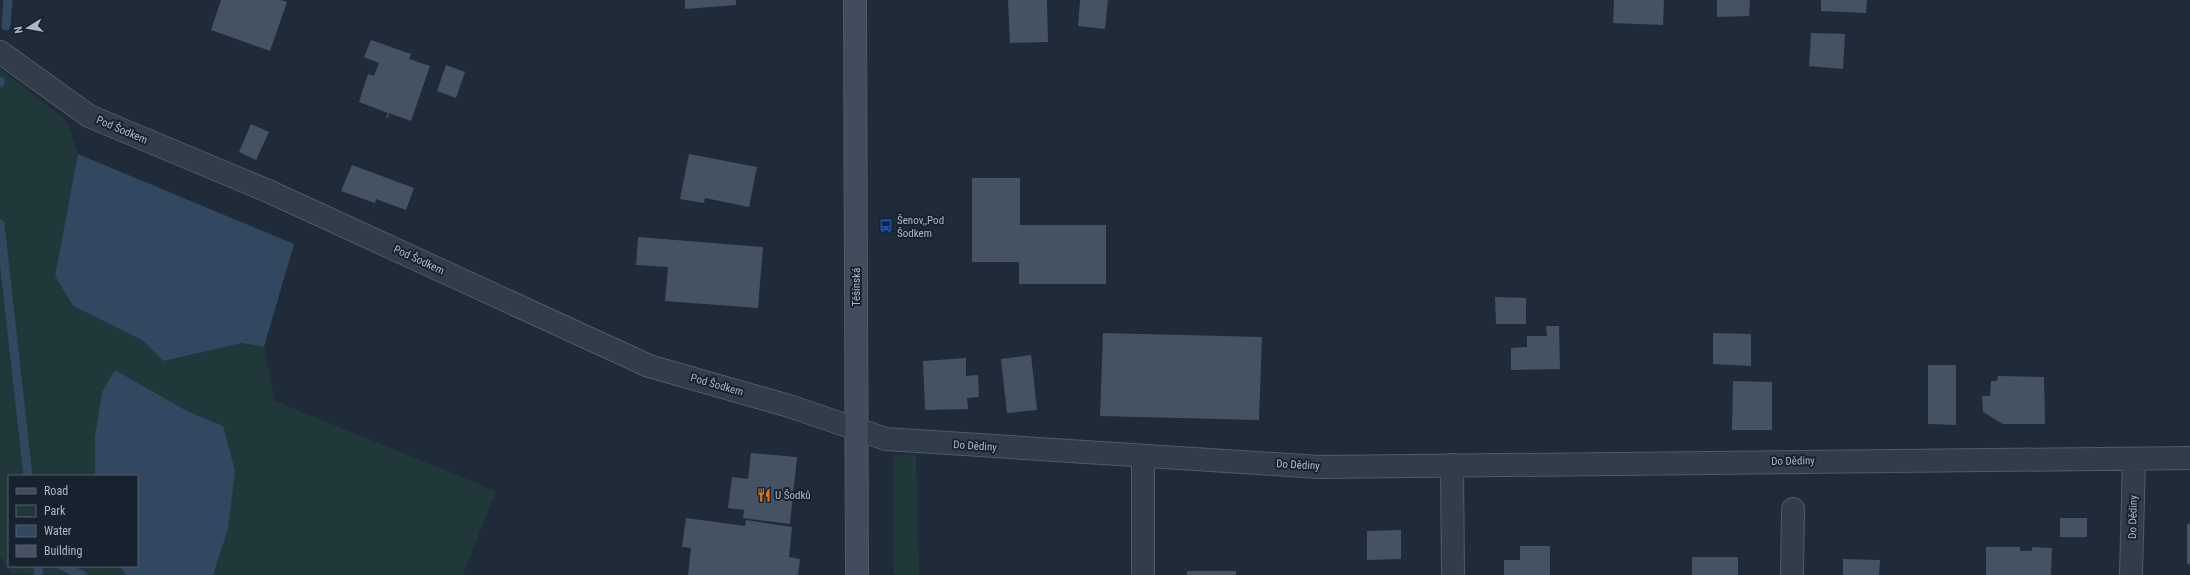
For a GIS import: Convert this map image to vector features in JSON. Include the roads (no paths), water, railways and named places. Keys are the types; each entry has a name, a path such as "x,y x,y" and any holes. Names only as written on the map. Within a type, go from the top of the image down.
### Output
{"main road":[{"name":"Těšínská","path":"855,0 857,575"}],"street":[{"name":"Pod Šodkem","path":"0,52 89,116 268,191 649,366 789,406 856,429"},
{"name":"Do Dědiny","path":"856,429 886,439 905,441 1319,467 2190,458"},
{"path":"1143,456 1143,575"},
{"name":"Do Dědiny","path":"2131,575 2134,459"},
{"path":"1452,465 1453,575"},
{"path":"1792,575 1793,509"}],"water":[{"path":"78,154 294,244 264,347 242,343 163,361 142,340 73,306 55,276"},
{"path":"115,370 187,411 223,426 235,471 228,529 213,575 126,575 121,567 138,567 138,475 95,475 95,436 102,392"}],"waterway":[{"path":"6,26 8,0"},
{"path":"0,224 28,475"},
{"path":"38,567 38,575"},
{"path":"64,567 82,575"}],"place":[{"name":"Šenov,,Pod Šodkem","path":"886,226"},
{"name":"U Šodků","path":"764,495"}]}
